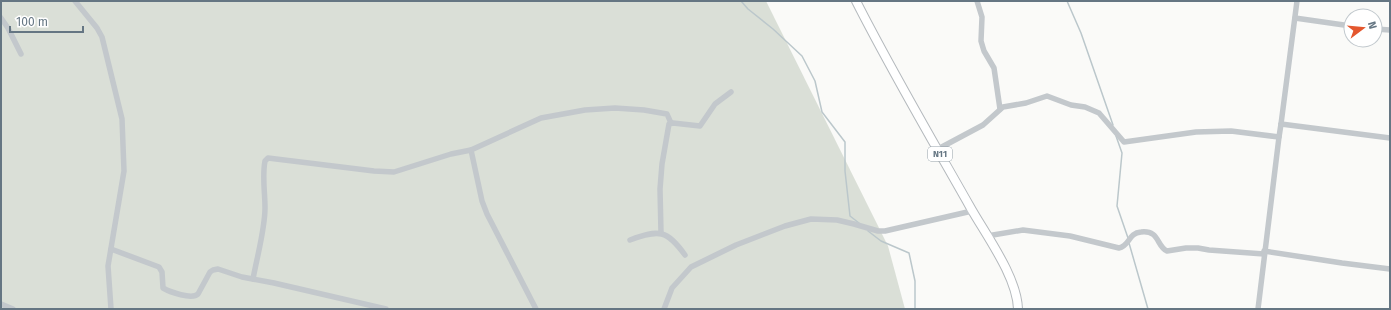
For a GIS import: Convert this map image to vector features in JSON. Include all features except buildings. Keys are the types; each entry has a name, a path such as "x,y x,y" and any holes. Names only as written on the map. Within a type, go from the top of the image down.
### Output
{"highway":[{"name":"N11","path":"856,1 875,38 1011,280 1018,309"}],"street":[{"path":"75,1 97,28 102,37 122,119 124,176 108,266 111,309"},
{"path":"977,1 982,17 981,41 984,50 994,68 1000,109"},
{"path":"1258,309 1278,137 1297,1"},
{"path":"1,18 8,28 21,54"},
{"path":"1295,18 1343,25"},
{"path":"671,123 700,126 716,104 731,92"},
{"path":"938,149 983,125 1000,109 1047,96 1098,113 1124,142 1170,137 1184,133 1231,131 1278,137"},
{"path":"253,279 264,221 264,167 265,161 268,158 374,171 394,172 451,154 471,150 541,118 585,110 614,108 644,110 667,114 671,123 662,164 660,189 661,233"},
{"path":"1281,124 1390,138"},
{"path":"471,150 482,201 487,214 536,309"},
{"path":"664,309 672,288 691,267 736,245 785,226 811,219 837,220 878,231 885,231 972,211"},
{"path":"987,236 1023,230 1070,236 1119,248 1126,245 1130,237 1138,232 1148,231 1156,237 1160,242 1161,247 1167,251 1198,248 1208,250 1264,253 1390,269"},
{"path":"630,240 644,234 661,233 676,242 685,255"},
{"path":"111,249 159,267 162,272 163,288 190,297 195,297 210,272 218,269 253,279 386,309"},
{"path":"1,304 13,309"}],"shaded area":[{"path":"1,1 766,1 888,246 905,309 1,309"}],"waterway":[{"path":"542,1 550,1"},
{"path":"741,1 748,9 773,29 802,56 815,81 822,112 845,142 845,171 850,216 859,223"},
{"path":"1067,1 1081,33 1113,125"},
{"path":"1116,136 1122,153 1117,206 1128,238"},
{"path":"868,231 881,241 909,253 915,281 915,309"},
{"path":"1129,243 1148,309"}]}
